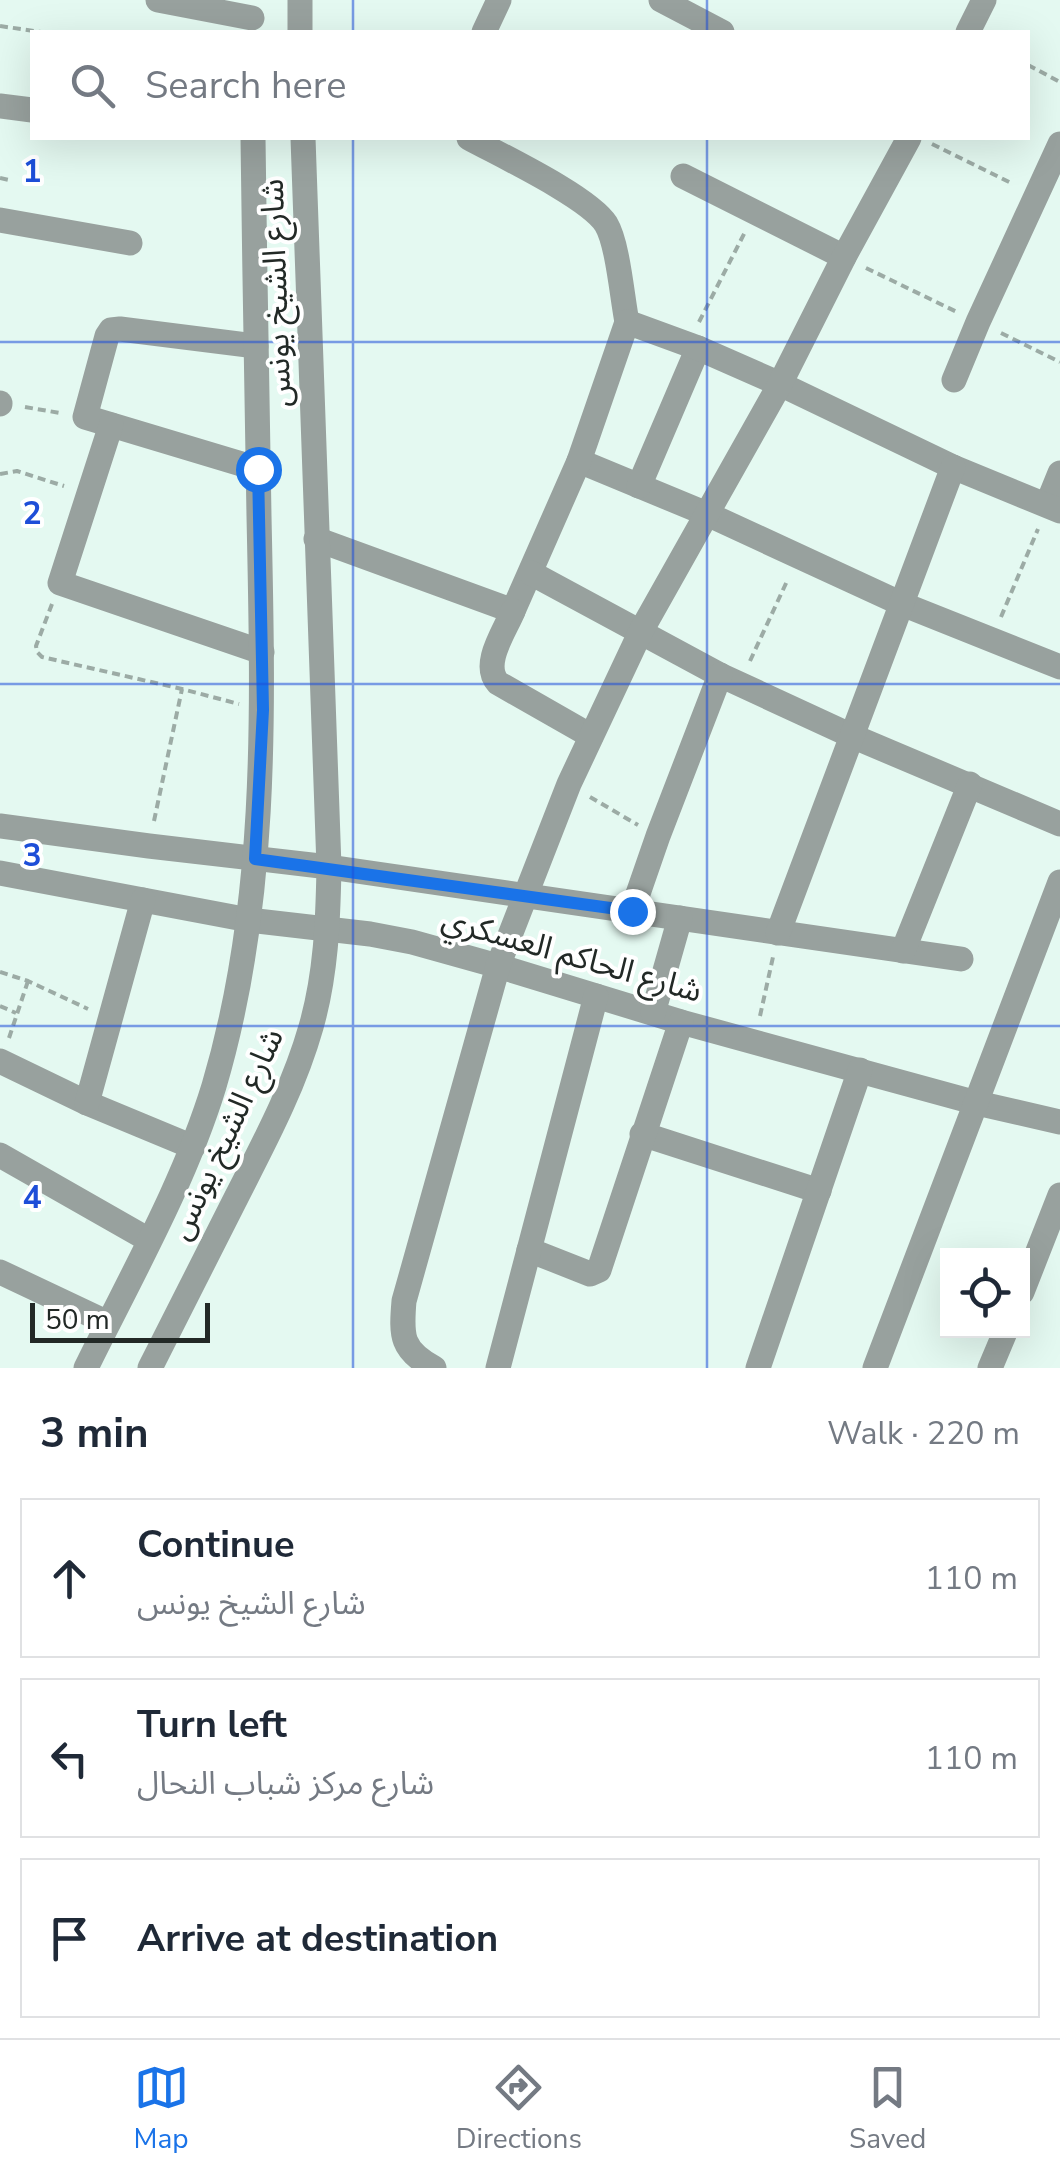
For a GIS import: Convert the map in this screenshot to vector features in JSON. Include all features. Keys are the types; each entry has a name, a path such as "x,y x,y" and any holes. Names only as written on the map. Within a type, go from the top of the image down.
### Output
{"street":[{"path":"158,0 252,17"},
{"path":"300,0 300,30"},
{"path":"485,30 500,0"},
{"path":"662,0 718,30"},
{"path":"969,30 984,0"},
{"path":"0,106 30,110"},
{"name":"شارع الشيخ يونس","path":"86,1368 193,1147 230,1025 249,920 263,710 253,140"},
{"name":"شارع الشيخ يونس","path":"150,1368 294,1079 323,970 329,868 303,140"},
{"path":"472,140 576,198 605,222 611,237 627,322 580,462 491,667 498,683 591,736"},
{"path":"434,1368 417,1359 406,1346 402,1329 404,1301 498,966 524,896 568,784 641,632 780,384 908,140"},
{"path":"954,380 1060,144"},
{"path":"683,176 844,257"},
{"path":"0,220 130,243"},
{"path":"627,322 780,384 953,466 1054,508 1060,473"},
{"path":"256,346 110,330 85,417 258,469"},
{"path":"639,486 692,346"},
{"path":"111,425 60,583 262,652"},
{"path":"580,462 707,514 902,604 1060,667"},
{"path":"778,933 953,466"},
{"path":"316,539 514,611"},
{"path":"531,573 729,679 1060,824"},
{"path":"632,911 658,836 729,679"},
{"path":"903,951 970,784"},
{"path":"0,826 329,868 961,959"},
{"name":"شارع الحاكم العسكري","path":"0,873 249,920 412,942 682,1022 1060,1122"},
{"path":"874,1368 1060,882"},
{"path":"87,1103 143,900"},
{"path":"654,1013 680,918"},
{"path":"498,1368 596,996"},
{"path":"529,1250 590,1274 599,1270 682,1022"},
{"path":"0,1062 193,1147"},
{"path":"758,1368 860,1070"},
{"path":"642,1134 819,1191"},
{"path":"0,1155 149,1240"},
{"path":"1030,1272 1060,1195"},
{"path":"0,1272 108,1323"},
{"path":"990,1368 1003,1338"}],"path":[{"path":"0,26 30,30"},
{"path":"1030,66 1060,82"},
{"path":"922,140 1036,194"},
{"path":"0,178 9,180"},
{"path":"692,346 755,212"},
{"path":"844,257 1060,362"},
{"path":"0,403 85,417"},
{"path":"0,474 16,471 88,493"},
{"path":"992,640 1054,508"},
{"path":"729,679 798,557"},
{"path":"60,583 36,646 42,657 263,710"},
{"path":"149,846 182,689"},
{"path":"568,784 658,836"},
{"path":"755,1042 778,933"},
{"path":"0,972 110,1020"},
{"path":"0,1006 16,1013 28,981"}],"route":[{"path":"258,469 263,710 255,859 632,911"}]}
